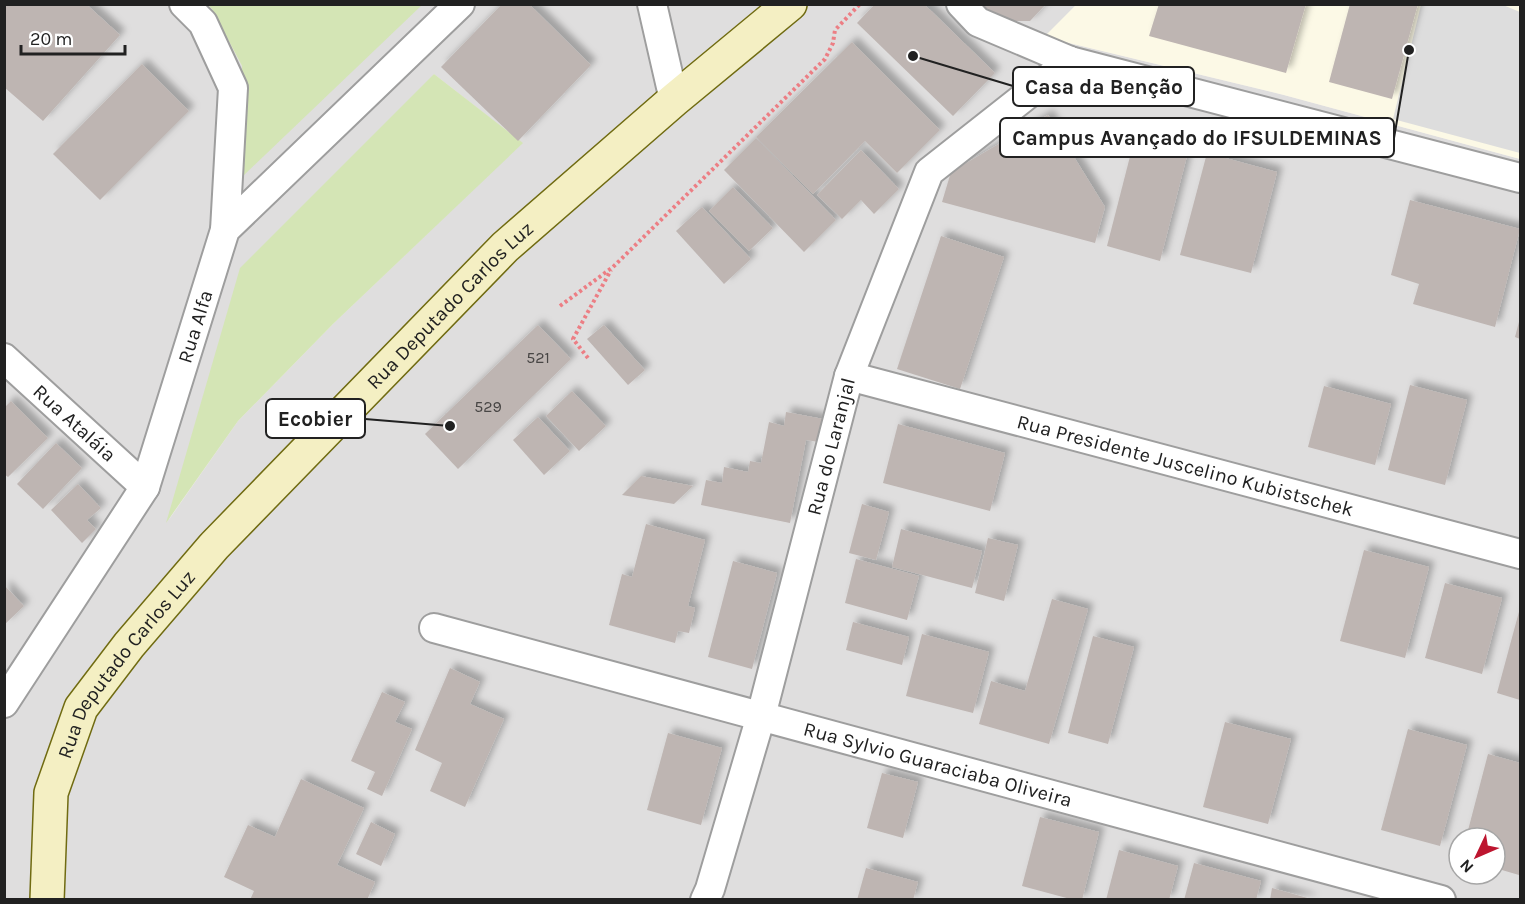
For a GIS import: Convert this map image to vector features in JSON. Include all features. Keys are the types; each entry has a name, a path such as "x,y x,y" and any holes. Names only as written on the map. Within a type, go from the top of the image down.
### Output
{"main road":[{"name":"Rua Deputado Carlos Luz","path":"46,900 51,793 81,708 129,645 214,546 505,248 674,100 790,4"}],"street":[{"path":"184,4 203,23 232,88 225,230"},
{"name":"Rua Alfa","path":"4,703 145,487 225,230 460,4"},
{"path":"652,4 674,100"},
{"path":"962,4 978,22 1070,61 1521,178"},
{"name":"Rua do Laranjal","path":"714,896 849,376 929,172 1070,61"},
{"name":"Rua Ataláia","path":"4,358 145,487"},
{"name":"Rua Presidente Juscelino Kubistschek","path":"849,376 1521,554"},
{"name":"Rua Sylvio Guaraciaba Oliveira","path":"434,628 1442,900"}],"path":[{"path":"560,306 613,267 825,59 833,44 835,30 860,4"},
{"path":"588,358 573,339 613,267"}],"shaded area":[{"path":"422,4 1076,5 1045,37 1284,95 1520,159 1520,899 5,900 5,5 208,5 242,66 243,174","holes":["434,74 522,143 333,324 238,421 168,521"]},
{"path":"1076,5 1520,5 1520,159 1284,95 1044,37"},
{"path":"1421,5 1503,5 1520,12 1520,153 1393,119"}],"green space":[{"path":"208,5 422,5 243,176 242,66"},
{"path":"434,74 523,143 333,324 238,421 166,523 240,268"}],"building":[{"path":"4,4 86,4 120,35 43,121 4,87"},
{"path":"502,4 529,4 591,65 518,141 441,67"},
{"path":"875,4 924,4 995,73 953,116 857,23"},
{"path":"977,4 1046,4 1030,21 1001,21"},
{"path":"1159,4 1306,4 1286,73 1149,36"},
{"path":"1350,4 1418,4 1392,99 1329,82"},
{"path":"852,42 940,130 897,173 865,141 813,194 756,137"},
{"path":"142,64 189,111 100,200 53,154"},
{"path":"1048,115 1105,207 1095,243 942,202 951,172"},
{"path":"1135,137 1188,152 1160,261 1107,246"},
{"path":"756,138 836,220 804,252 724,170"},
{"path":"861,150 899,189 874,214 861,200 842,219 817,195"},
{"path":"1207,153 1277,172 1251,273 1180,255"},
{"path":"733,187 773,228 749,251 709,211"},
{"path":"1410,200 1520,229 1495,327 1413,304 1419,284 1391,275"},
{"path":"702,207 751,259 724,284 676,231"},
{"path":"941,236 1004,257 960,389 897,369"},
{"path":"1520,318 1520,339 1515,337"},
{"path":"538,325 571,359 458,469 425,434"},
{"path":"604,325 645,370 628,385 587,339"},
{"path":"1410,385 1467,400 1445,485 1388,470"},
{"path":"1324,386 1391,404 1375,465 1308,447"},
{"path":"572,391 606,426 579,451 546,416"},
{"path":"11,401 48,438 8,477 4,474 4,408"},
{"path":"786,412 823,419 819,442 806,440 790,523 701,505 706,480 722,483 724,467 748,472 750,461 761,463 769,422 784,426"},
{"path":"538,417 570,451 544,475 513,440"},
{"path":"898,424 1005,453 990,511 883,483"},
{"path":"56,443 82,468 43,509 17,484"},
{"path":"641,476 693,486 674,504 622,495"},
{"path":"78,484 101,508 87,520 96,529 82,543 51,510"},
{"path":"862,504 889,512 876,560 849,553"},
{"path":"646,524 705,540 688,606 695,608 689,633 678,631 675,643 609,625 622,574 632,577"},
{"path":"901,529 982,551 972,588 892,567"},
{"path":"988,538 1018,545 1004,601 975,593"},
{"path":"1364,550 1429,567 1405,658 1340,641"},
{"path":"856,559 919,576 907,620 845,603"},
{"path":"733,561 777,573 752,669 708,657"},
{"path":"1445,583 1502,598 1482,674 1425,658"},
{"path":"4,585 24,606 4,625"},
{"path":"1052,599 1088,609 1049,744 979,724 991,681 1025,691"},
{"path":"1520,608 1520,700 1497,693"},
{"path":"853,622 909,637 902,665 846,650"},
{"path":"922,634 989,652 973,713 906,696"},
{"path":"1093,636 1134,647 1108,744 1068,733"},
{"path":"450,668 480,682 470,704 504,719 465,807 430,791 442,763 415,750"},
{"path":"382,692 405,702 395,722 412,729 382,796 367,789 375,772 351,761"},
{"path":"1225,722 1291,739 1268,824 1203,807"},
{"path":"1408,729 1467,745 1440,846 1381,830"},
{"path":"668,733 722,748 701,825 647,810"},
{"path":"1488,754 1520,763 1519,875 1507,872 1507,826 1469,826"},
{"path":"882,773 918,782 903,838 867,828"},
{"path":"301,779 364,808 337,865 375,882 367,900 250,900 254,891 224,877 248,825 275,837"},
{"path":"1040,817 1099,832 1082,900 1074,900 1022,886"},
{"path":"371,822 395,834 381,866 356,854"},
{"path":"1119,850 1178,866 1169,900 1106,900"},
{"path":"1194,863 1261,881 1256,900 1184,900"},
{"path":"866,868 918,882 913,900 857,900"},
{"path":"1272,888 1311,899 1311,900 1270,900"}],"place":[{"name":"Campus Avançado do IFSULDEMINAS","path":"1409,50"},
{"name":"Casa da Benção","path":"913,56"},
{"name":"Ecobier","path":"450,426"}]}
